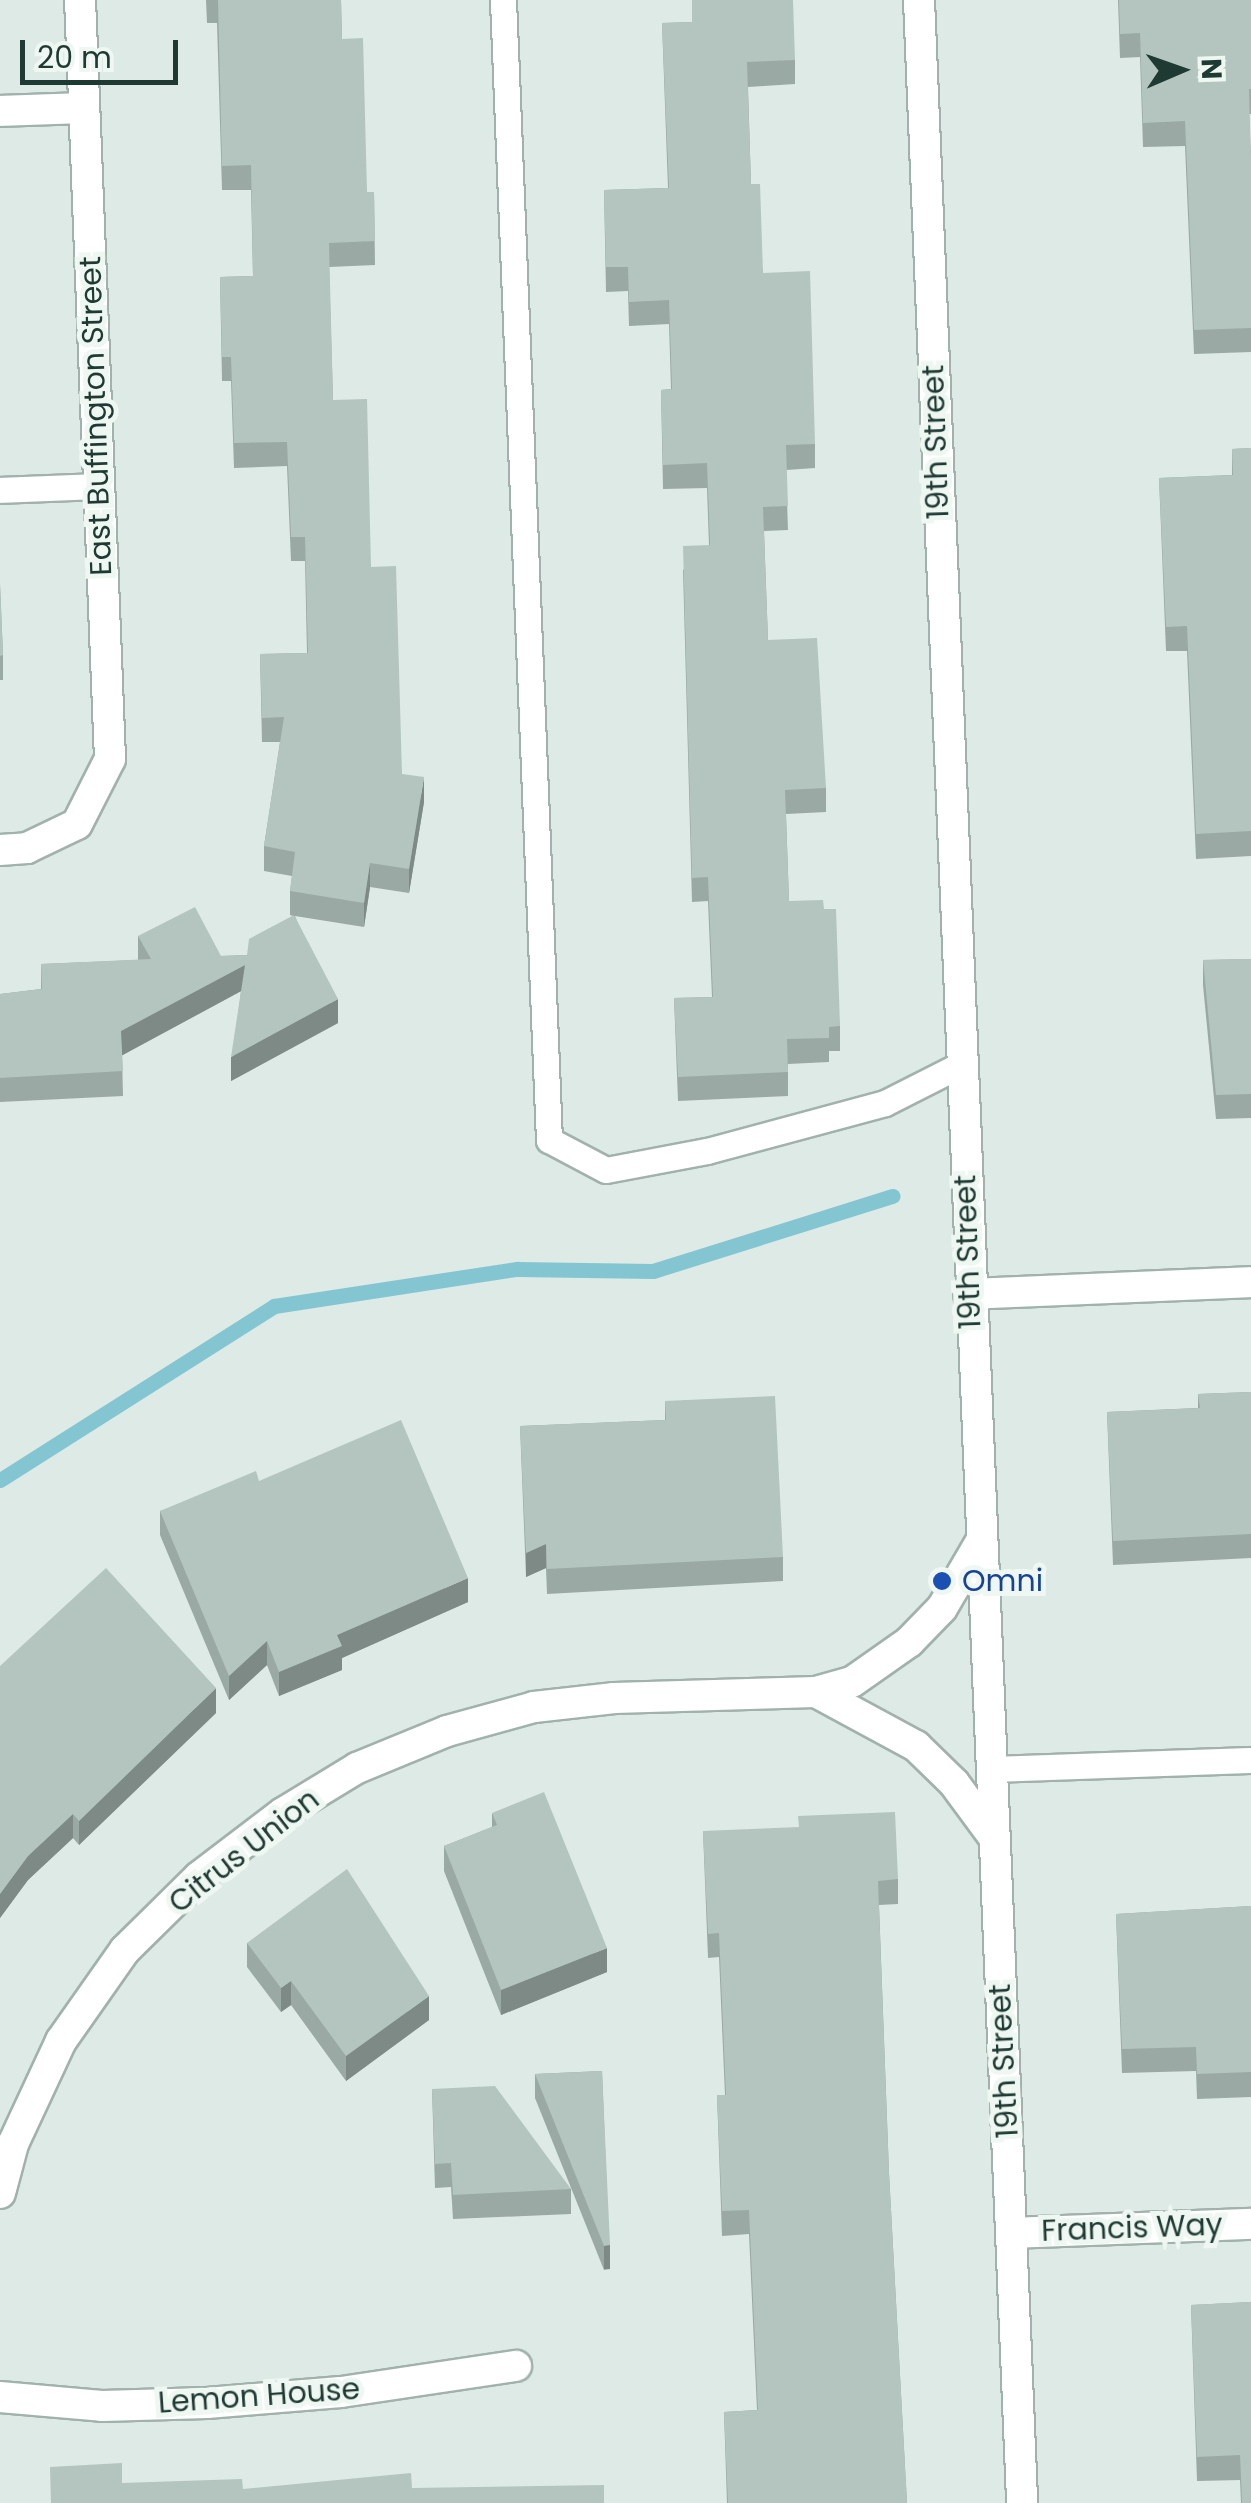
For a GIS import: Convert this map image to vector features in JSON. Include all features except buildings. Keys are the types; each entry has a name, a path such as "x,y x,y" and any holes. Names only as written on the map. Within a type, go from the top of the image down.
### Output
{"street":[{"name":"East Buffington Street","path":"0,850 27,848 78,824 110,759 80,0"},
{"name":"19th Street","path":"919,0 969,1294 1022,2503"},
{"path":"0,110 83,108"},
{"path":"969,1294 1251,1282"},
{"name":"Citrus Union","path":"0,2192 13,2144 61,2041 125,1950 198,1877 283,1812 357,1768 446,1731 534,1708 614,1698 816,1692 852,1682 909,1642 942,1608 980,1543"},
{"path":"816,1692 916,1746 954,1782 993,1836"},
{"name":"Francis Way","path":"1012,2233 1251,2224"},
{"name":"Lemon House","path":"0,2397 102,2406 207,2403 341,2392 516,2366"}],"lane":[{"path":"503,0 549,1140 606,1170 706,1151 885,1102 960,1065"},
{"path":"0,490 99,486"},
{"path":"990,1769 1251,1760"}],"waterway":[{"path":"0,1480 274,1306 517,1269 653,1271 893,1196"}],"place":[{"name":"Omni","path":"942,1581"}]}
